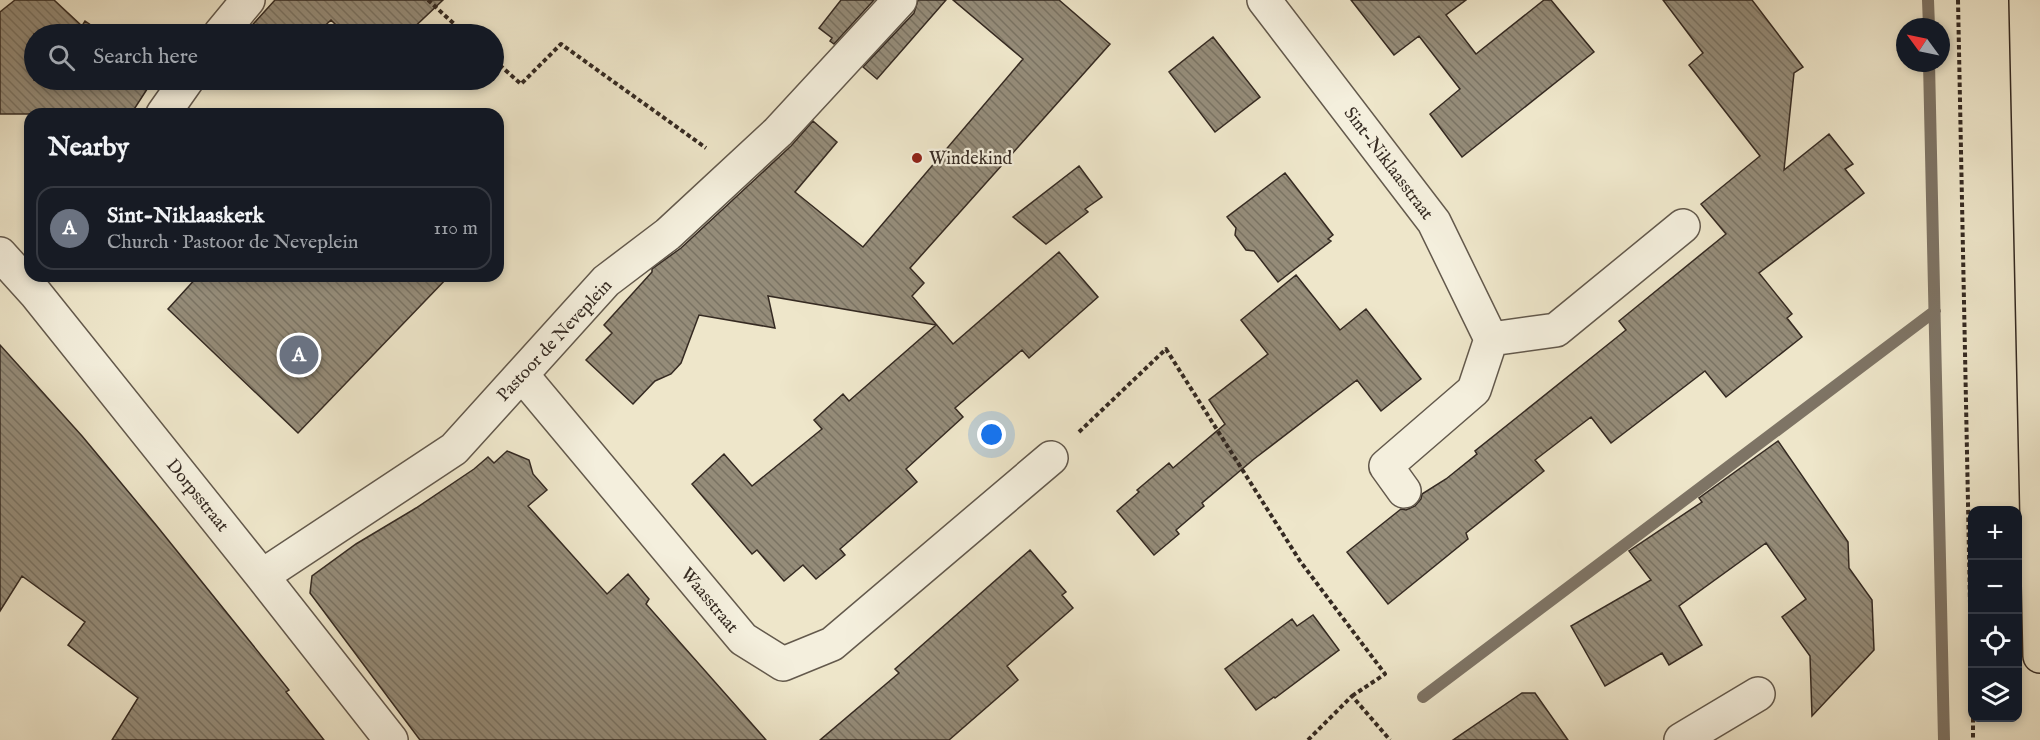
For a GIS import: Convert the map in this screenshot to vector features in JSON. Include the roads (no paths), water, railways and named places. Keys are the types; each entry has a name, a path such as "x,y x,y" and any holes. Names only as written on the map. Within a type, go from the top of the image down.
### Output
{"main road":[{"path":"2025,0 2040,656"}],"street":[{"path":"228,24 248,0"},
{"name":"Pastoor de Neveplein","path":"262,576 454,448 606,282 668,234 794,115 900,0"},
{"name":"Sint-Niklaasstraat","path":"1264,0 1434,222 1491,339"},
{"path":"167,108 180,90"},
{"path":"1404,490 1386,466 1474,390 1491,339 1556,330 1683,226"},
{"name":"Dorpsstraat","path":"0,254 24,272"},
{"name":"Dorpsstraat","path":"42,285 262,576 391,740"},
{"name":"Waasstraat","path":"522,375 743,639 783,663 832,644 1051,458"},
{"path":"1681,740 1758,694"}],"waterway":[{"path":"1928,0 1929,18"},
{"path":"1929,72 1944,740"},
{"path":"1423,697 1935,311"}],"place":[{"name":"Windekind","path":"917,158"},
{"name":"Sint-Niklaaskerk","path":"299,355"}]}
